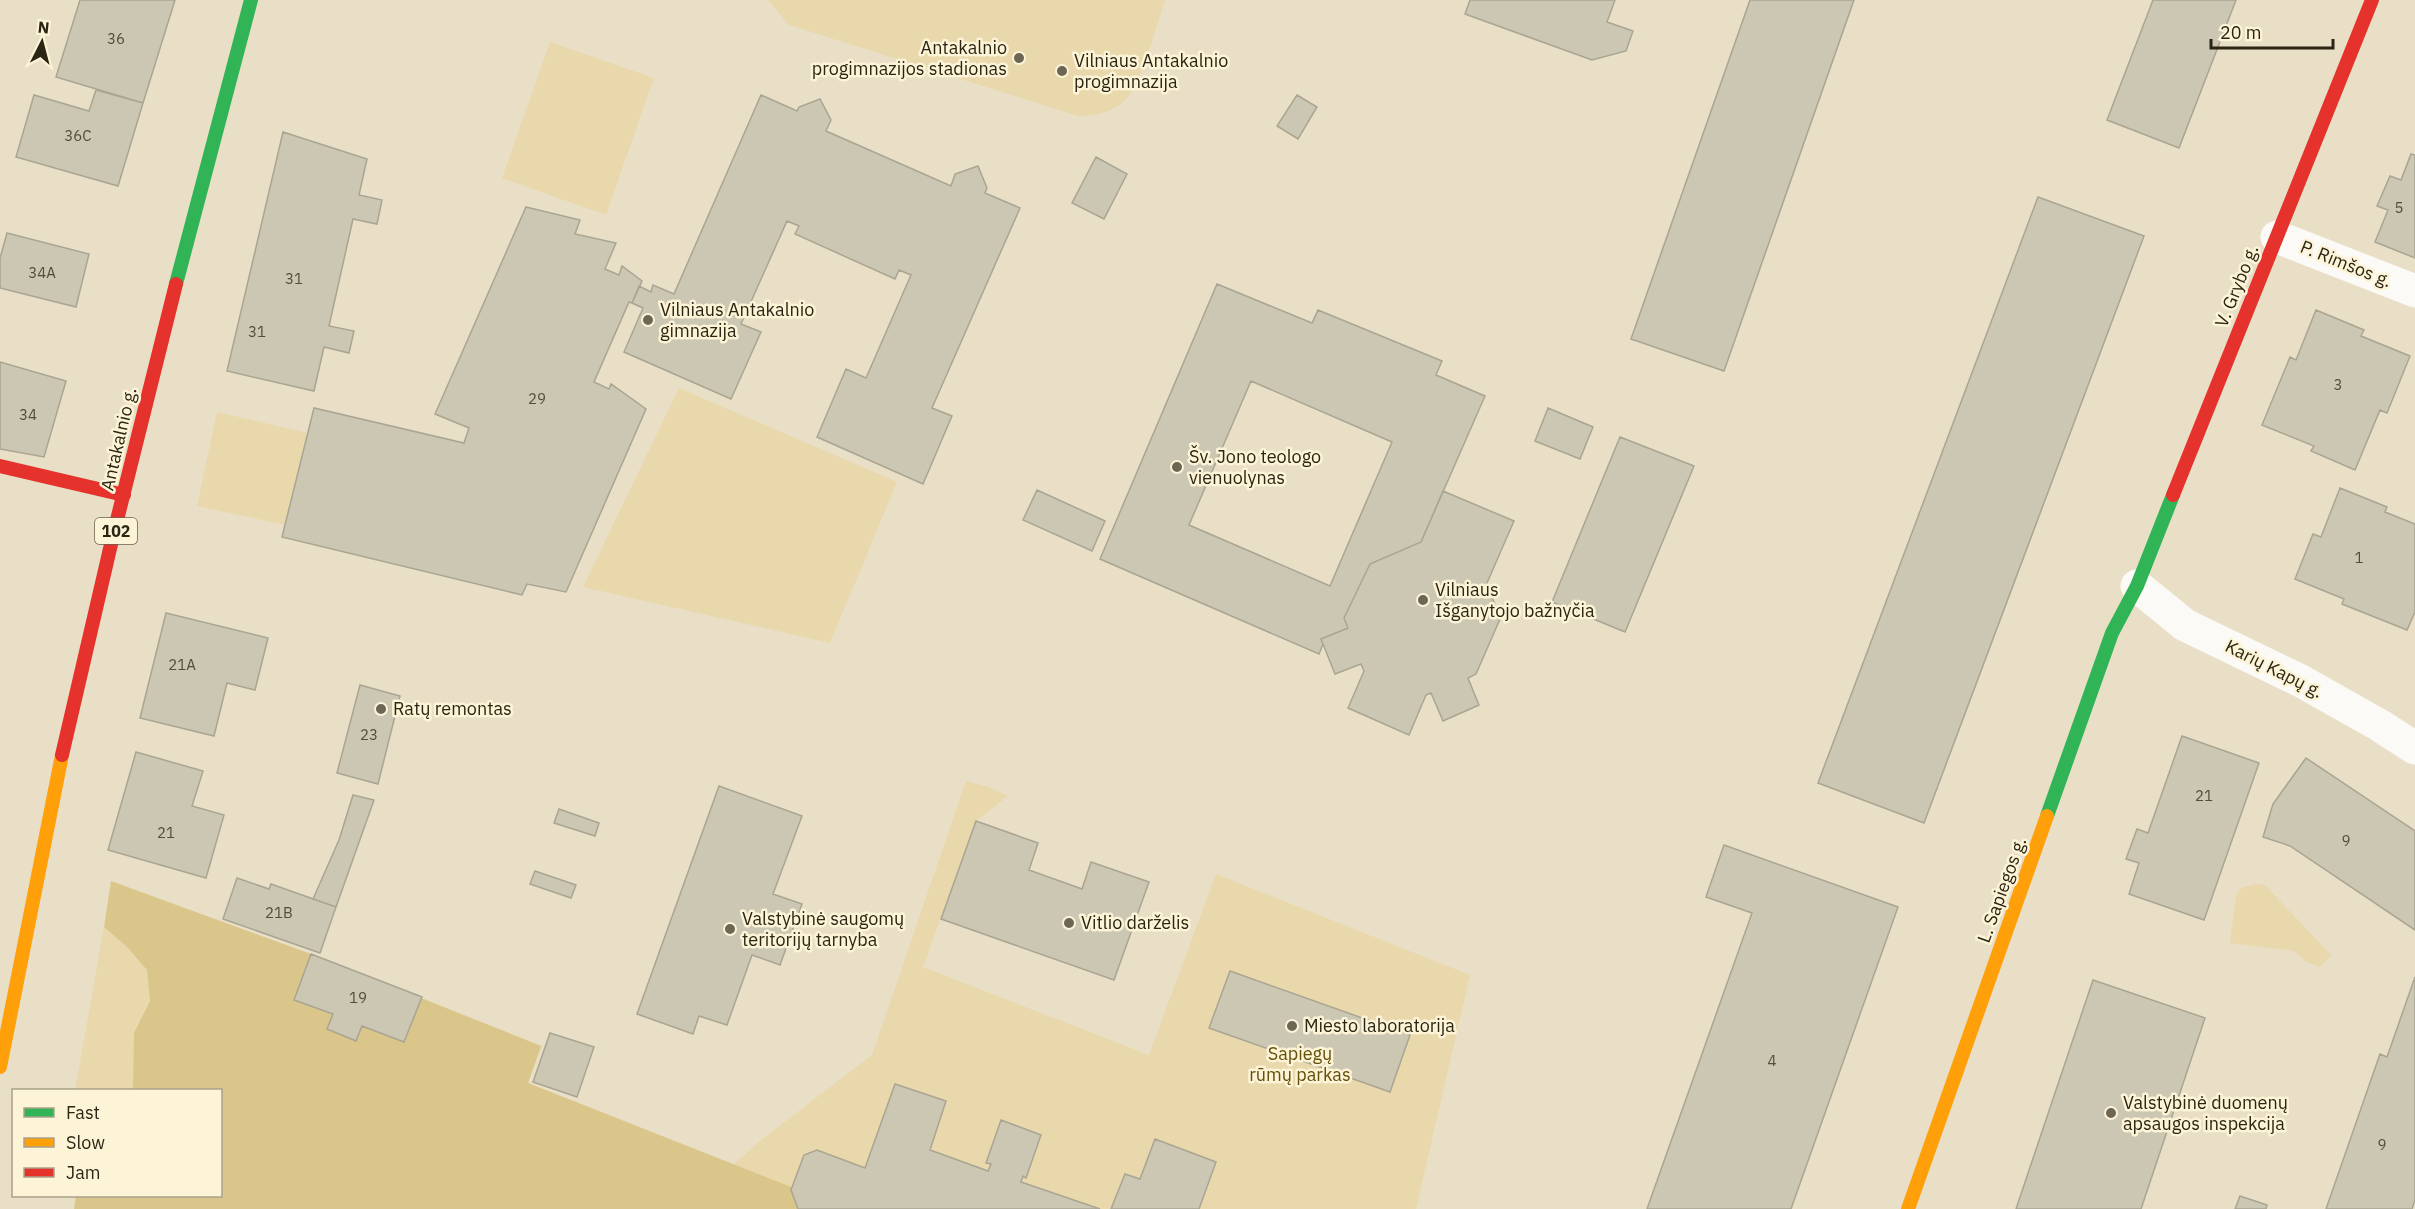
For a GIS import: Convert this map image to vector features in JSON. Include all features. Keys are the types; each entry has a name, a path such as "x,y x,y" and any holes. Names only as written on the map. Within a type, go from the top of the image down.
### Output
{"street":[{"name":"Antakalnio g.","path":"0,1067 70,720 162,338 252,0"},
{"name":"V. Grybo g.","path":"2137,586 2372,0"},
{"name":"P. Rimšos g.","path":"2277,237 2415,291"},
{"path":"0,466 124,495"},
{"name":"Karių Kapų g.","path":"2137,586 2185,626 2301,681 2415,748"},
{"name":"L. Sapiegos g.","path":"1908,1209 2112,633 2137,586"}],"green space":[{"name":"Antakalnio progimnazijos stadionas","path":"768,0 1165,0 1141,71 1129,96 1107,112 1078,116 789,25"},
{"path":"550,42 654,78 606,215 502,178"},
{"path":"679,388 897,482 830,643 583,587"},
{"path":"217,412 308,433 286,525 197,506"},
{"name":"Sapiegų rūmų parkas","path":"966,781 989,787 1008,796 976,821 923,967 1149,1055 1216,874 1470,975 1416,1209 210,1209 219,1197 222,1197 222,1191 311,954 542,1046 528,1083 733,1165 761,1140 872,1055"},
{"path":"2255,884 2265,885 2331,955 2320,967 2308,963 2294,951 2230,943 2236,896 2241,888"},
{"path":"104,927 127,947 147,970 150,1001 134,1033 133,1089 75,1089"}],"shaded area":[{"path":"111,881 311,954 541,1046 528,1083 847,1209 74,1209 76,1197 222,1197 222,1089 133,1089 134,1033 150,1001 147,970 127,947 104,927"}],"building":[{"path":"80,0 175,0 143,103 56,77"},
{"path":"1470,0 1615,0 1607,22 1633,31 1626,51 1592,60 1465,14"},
{"path":"1750,0 1854,0 1724,371 1631,339"},
{"path":"2153,0 2236,0 2179,148 2107,120"},
{"path":"96,90 143,103 118,186 16,157 34,95 89,111"},
{"path":"761,95 797,111 799,107 820,99 831,120 826,131 951,186 955,174 978,166 987,188 985,193 1020,208 932,408 952,416 923,484 817,437 846,369 866,378 911,275 899,270 895,279 795,234 799,226 787,221 741,324 761,332 731,399 624,352 643,308 632,303 639,286 651,292 653,285 674,294"},
{"path":"1297,95 1317,107 1298,139 1277,126"},
{"path":"283,132 367,159 359,195 382,200 377,224 353,219 329,326 354,331 349,353 324,347 314,391 227,371"},
{"path":"2411,154 2415,155 2415,258 2375,242 2388,210 2377,206 2390,176 2401,180"},
{"path":"1096,157 1127,174 1104,219 1072,203"},
{"path":"2038,197 2144,236 1924,823 1818,783"},
{"path":"526,207 580,220 575,234 616,243 605,269 619,275 622,266 642,281 632,303 629,302 594,382 609,389 611,384 646,409 566,592 527,584 522,595 282,537 314,408 464,443 469,428 435,414"},
{"path":"7,233 89,254 76,307 0,288 0,258"},
{"name":"Šv. Jono teologo vienuolynas","path":"1217,284 1312,323 1318,310 1442,361 1436,375 1485,396 1421,542 1370,564 1344,618 1348,628 1321,639 1323,644 1319,654 1100,559","holes":["1251,381 1392,442 1330,586 1189,525"]},
{"path":"2316,310 2364,330 2361,336 2410,356 2387,413 2380,410 2355,470 2311,451 2314,446 2262,425 2290,357 2296,360"},
{"path":"0,362 66,381 44,457 0,449"},
{"path":"1548,408 1593,427 1580,459 1535,441"},
{"path":"1620,437 1694,466 1625,632 1552,602"},
{"path":"2340,488 2387,507 2385,512 2415,524 2415,612 2407,630 2342,604 2344,599 2295,579 2313,534 2321,537"},
{"path":"1037,490 1105,521 1092,551 1023,520"},
{"name":"Vilniaus Išganytojo bažnyčia","path":"1443,491 1514,521 1487,583 1500,619 1476,674 1468,678 1479,705 1443,721 1431,693 1426,695 1409,735 1348,708 1364,671 1361,664 1335,674 1321,639 1348,628 1344,618 1370,564 1421,542"},
{"path":"166,613 268,638 255,690 227,683 214,736 140,718"},
{"path":"360,685 400,696 378,784 337,773"},
{"path":"2182,736 2259,763 2204,920 2129,894 2139,863 2126,859 2137,829 2148,833"},
{"path":"136,752 203,771 192,806 224,815 206,878 108,850"},
{"path":"2306,758 2415,831 2415,930 2290,846 2263,837 2273,804"},
{"name":"Valstybinė saugomų teritorijų tarnyba","path":"719,786 802,816 773,894 802,904 780,965 752,955 727,1025 699,1016 693,1034 637,1014"},
{"path":"353,795 374,800 336,907 313,899 339,840"},
{"path":"559,809 599,823 595,836 554,823"},
{"path":"976,821 1038,843 1029,870 1082,889 1091,862 1149,882 1114,980 941,919"},
{"path":"1724,845 1898,907 1791,1209 1647,1209 1752,913 1706,897"},
{"path":"535,871 576,885 571,898 530,884"},
{"path":"237,878 269,889 271,884 336,907 320,953 223,919"},
{"path":"311,954 422,997 404,1042 362,1026 356,1041 327,1029 333,1014 294,1000"},
{"path":"1230,971 1410,1035 1390,1092 1209,1028"},
{"path":"2415,977 2415,1200 2412,1209 2326,1209 2380,1054 2387,1057"},
{"name":"Valstybinė duomenų apsaugos inspekcija","path":"2093,980 2205,1018 2141,1209 2016,1209"},
{"path":"550,1033 594,1047 577,1097 533,1082"},
{"path":"895,1084 946,1101 930,1150 988,1171 991,1164 986,1163 1001,1120 1041,1135 1026,1178 1023,1176 1021,1182 1100,1209 798,1209 791,1190 804,1155 817,1150 865,1168"},
{"path":"1155,1139 1216,1162 1199,1209 1111,1209 1125,1174 1140,1179"},
{"path":"2240,1196 2267,1205 2266,1209 2235,1209"}],"traffic: fast":[{"path":"176,284 251,0"},
{"path":"2047,816 2112,633 2137,586 2173,495"}],"traffic: slow":[{"path":"0,1067 62,755"},
{"path":"1908,1209 2047,816"}],"traffic: jam":[{"path":"2173,495 2372,0"},
{"path":"62,755 112,540 176,284"},
{"path":"0,466 124,495"}],"place":[{"name":"Antakalnio progimnazijos stadionas","path":"1019,58"},
{"name":"Vilniaus Antakalnio progimnazija","path":"1062,71"},
{"name":"Vilniaus Antakalnio gimnazija","path":"648,320"},
{"name":"Šv. Jono teologo vienuolynas","path":"1177,467"},
{"name":"Vilniaus Išganytojo bažnyčia","path":"1423,600"},
{"name":"Ratų remontas","path":"381,709"},
{"name":"Vitlio darželis","path":"1069,923"},
{"name":"Valstybinė saugomų teritorijų tarnyba","path":"730,929"},
{"name":"Miesto laboratorija","path":"1292,1026"},
{"name":"Valstybinė duomenų apsaugos inspekcija","path":"2111,1113"}]}
